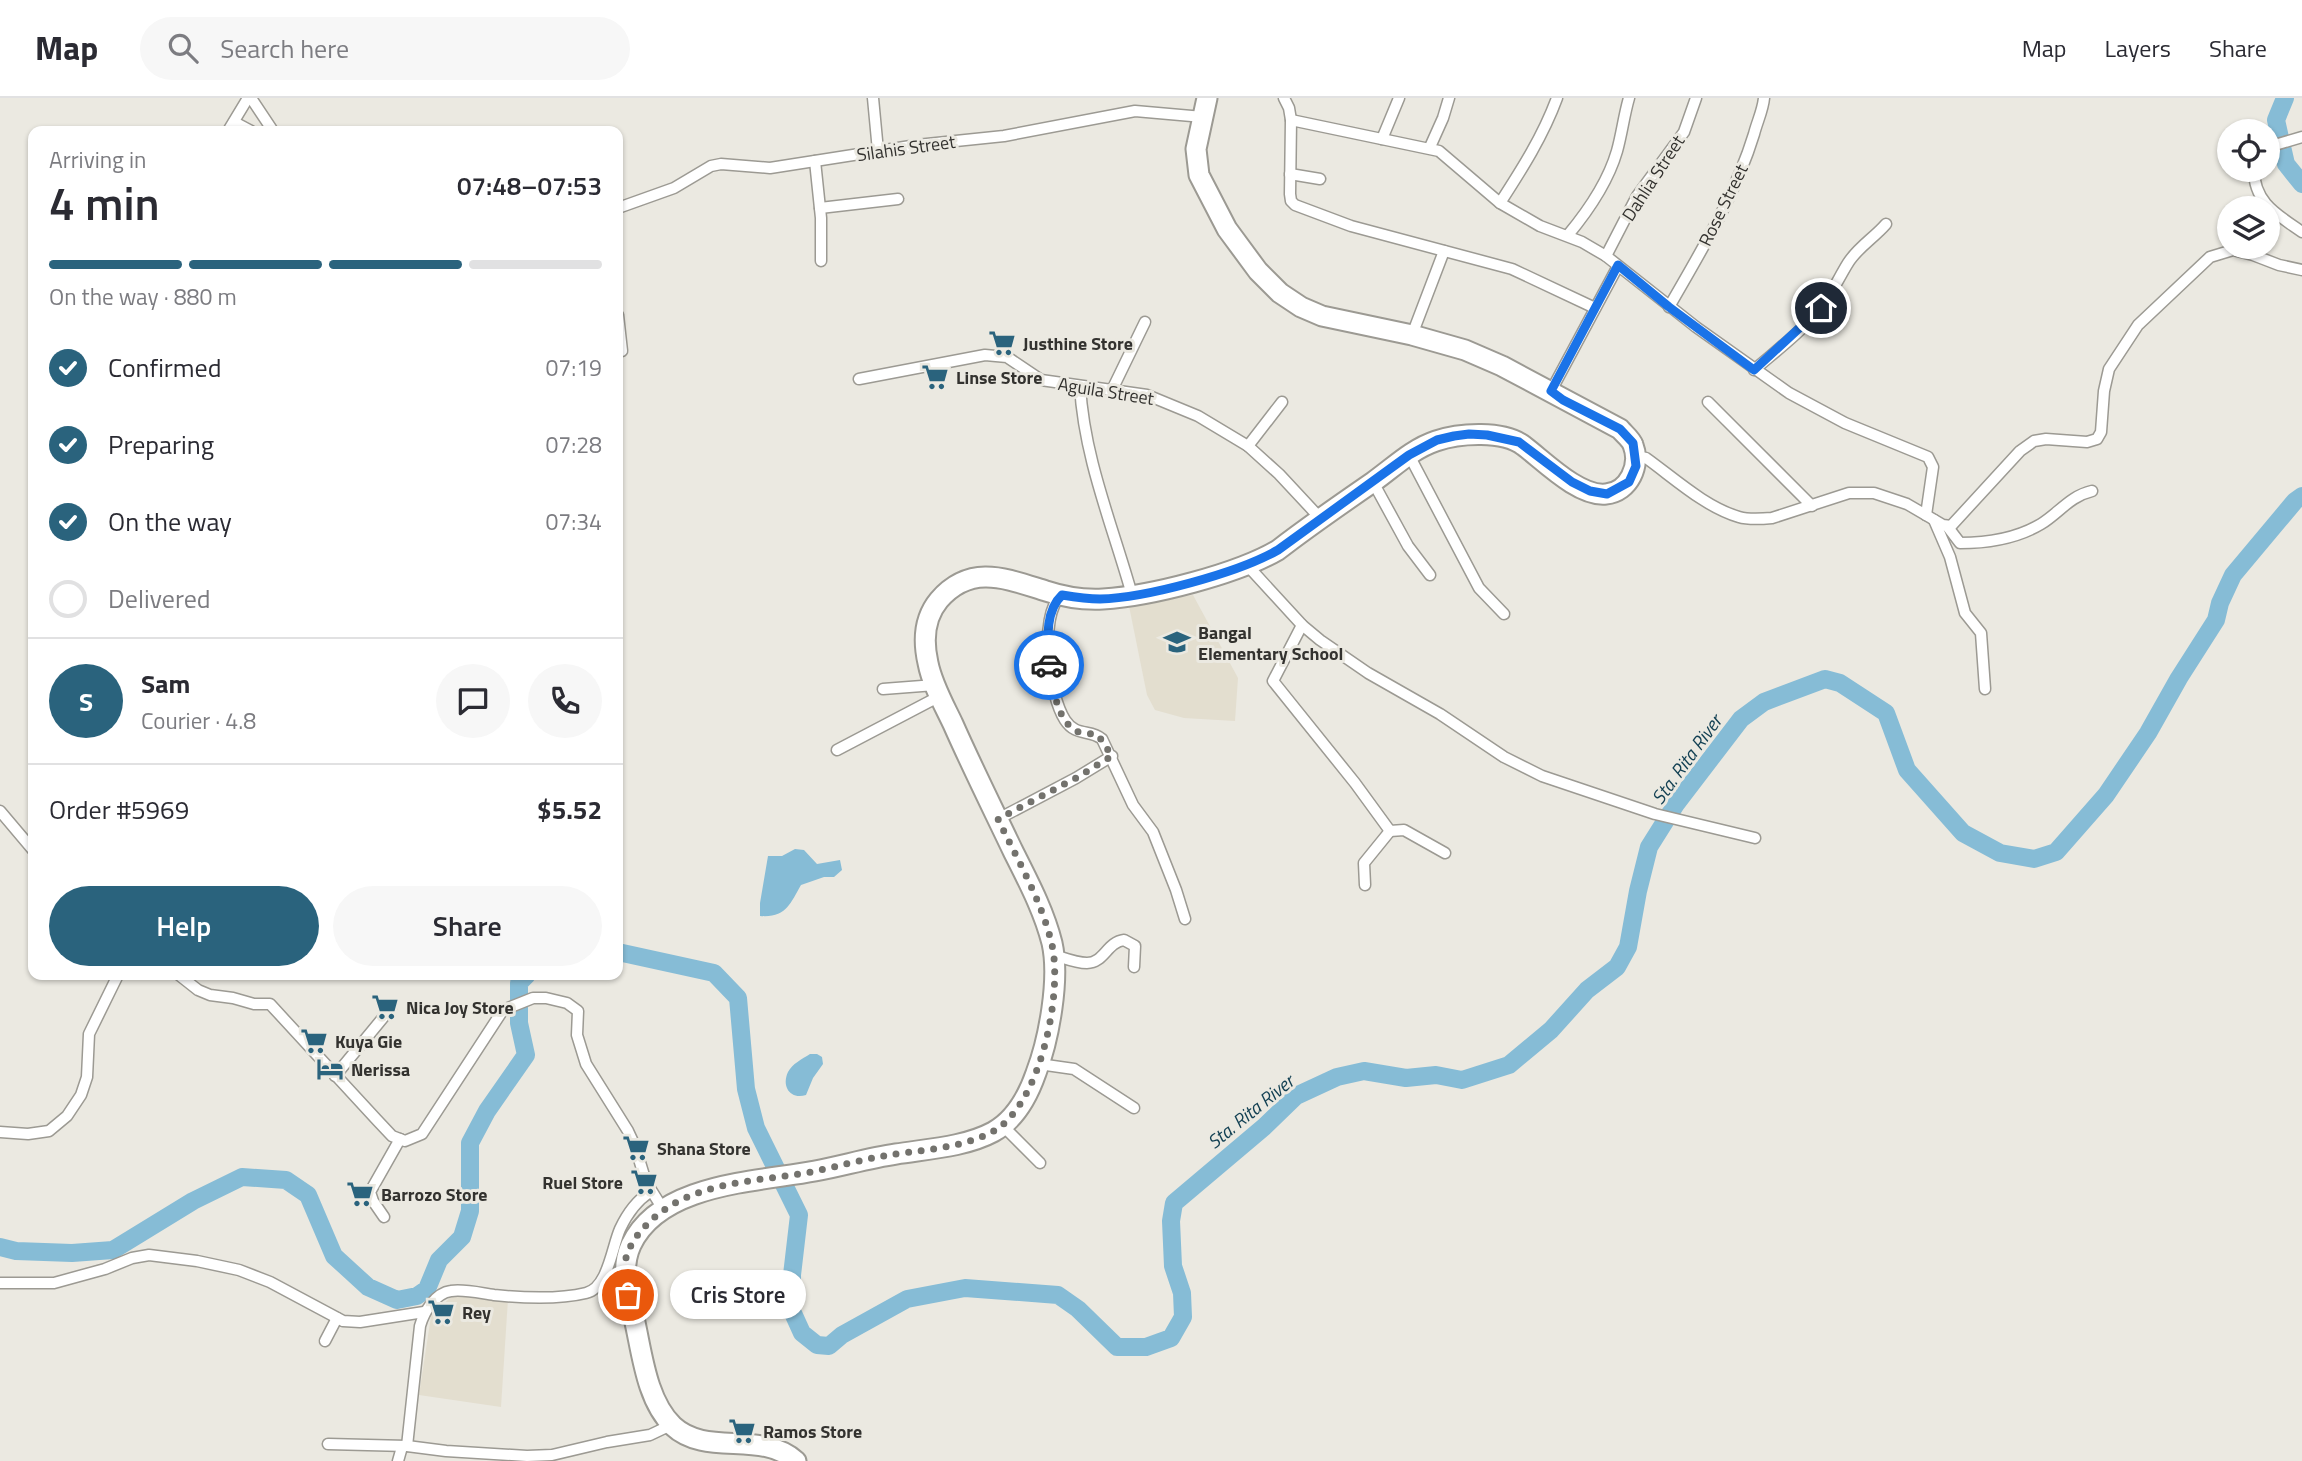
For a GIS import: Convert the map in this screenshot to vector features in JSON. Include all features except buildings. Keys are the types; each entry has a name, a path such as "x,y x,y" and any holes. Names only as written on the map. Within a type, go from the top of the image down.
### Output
{"highway":[{"path":"796,1461 782,1450 769,1446 697,1439 685,1436 671,1425 662,1414 652,1391 624,1269 629,1247 652,1217 663,1209 708,1189 735,1182 817,1171 874,1157 969,1140 992,1132 1023,1103 1039,1065 1053,1002 1054,955 1038,904 937,691 928,664 925,631 939,601 960,584 984,576 1023,582 1062,595 1100,599 1189,583 1247,565 1278,550 1409,455 1437,440 1454,436 1469,434 1519,442 1572,482 1590,491 1607,494 1629,482 1636,466 1633,443 1620,429 1502,366 1465,350 1412,335 1322,316 1301,307 1280,293 1258,271 1227,229 1199,175 1196,149 1205,107"}],"street":[{"path":"232,126 250,98 269,126"},
{"path":"873,98 878,151"},
{"path":"1284,98 1291,120 1291,201 1295,205 1351,226 1519,271 1595,307"},
{"path":"1382,139 1399,98"},
{"path":"1430,148 1449,98"},
{"path":"1500,203 1531,156 1557,98"},
{"path":"1568,235 1591,204 1610,169 1629,98"},
{"name":"Dahlia Street","path":"1606,256 1637,196 1684,132 1696,98"},
{"name":"Rose Street","path":"1669,307 1721,216 1748,153 1764,98"},
{"name":"Silahis Street","path":"623,206 674,188 711,166 732,164 770,168 878,151 1004,136 1094,120 1121,112 1162,112 1205,107"},
{"path":"1291,120 1430,148 1448,156 1500,203 1540,226 1568,235 1606,256 1669,307 1789,393 1845,423 1928,457 1933,467 1930,517 1950,557 1965,613 1981,632 1985,689"},
{"path":"2280,143 2300,137"},
{"path":"815,161 820,208 821,261"},
{"path":"1290,174 1320,179"},
{"path":"2256,182 2268,208 2302,232"},
{"path":"820,208 898,199"},
{"path":"1754,370 1814,316 1840,280 1848,263 1886,224"},
{"path":"1947,526 1959,519 2020,451 2034,441 2046,439 2087,442 2097,439 2101,432 2109,369 2138,325 2210,257 2233,250 2302,270"},
{"path":"1412,335 1444,251"},
{"path":"1551,391 1618,265"},
{"path":"1112,390 1144,322"},
{"name":"Aguila Street","path":"859,379 985,355 998,355 1016,362 1041,380 1147,395 1198,416 1248,446 1279,474 1320,518"},
{"path":"1080,386 1089,452 1132,595"},
{"path":"1248,446 1282,402"},
{"path":"1708,402 1812,506"},
{"path":"1409,455 1479,588 1504,614"},
{"path":"1636,456 1646,458 1711,503 1738,517 1772,518 1849,493 1874,493 1907,504 1947,526 1960,543 2011,538 2043,523 2068,501 2092,491"},
{"path":"1373,482 1408,546 1430,575"},
{"path":"1247,565 1302,625 1339,653 1440,714 1504,757 1542,776 1655,814 1755,838"},
{"path":"1062,595 1051,611 1049,667 1065,720 1084,733 1098,735 1112,756 1133,805 1153,832 1185,919"},
{"path":"1302,625 1273,681 1390,831"},
{"path":"883,690 937,691"},
{"path":"837,750 937,691"},
{"path":"998,819 1112,756"},
{"path":"0,811 28,844"},
{"path":"1366,884 1364,863 1390,831 1404,830 1445,853"},
{"path":"1054,955 1086,963 1095,962 1110,946 1124,940 1135,946 1134,967"},
{"path":"0,1132 28,1134 49,1130 67,1116 81,1095 87,1077 89,1034 116,980"},
{"path":"185,980 209,995 254,1004 270,1004 392,1136 405,1141 422,1134 503,1010 533,999 561,1000 578,1011 577,1034 586,1064 632,1139 650,1192 663,1209"},
{"path":"335,1076 391,1008"},
{"path":"1039,1065 1074,1069 1134,1108"},
{"path":"1002,1125 1040,1163"},
{"path":"384,1217 370,1192 400,1139"},
{"path":"398,1461 404,1446 420,1326 424,1312 436,1298 448,1291 528,1297 590,1293 600,1284 620,1228 631,1209 650,1192"},
{"path":"0,1283 54,1283 105,1269 131,1258 149,1255 239,1270 270,1282 343,1321 360,1322 424,1312"},
{"path":"325,1341 337,1318"},
{"path":"328,1444 404,1446 445,1456 552,1455 607,1441 650,1435 671,1425"}],"shaded area":[{"name":"Bangal Elementary School","path":"1193,595 1238,678 1235,721 1184,718 1155,710 1147,695 1129,606"},
{"path":"454,1294 508,1299 501,1407 419,1395 431,1316"}],"water":[{"path":"795,849 804,850 817,864 840,860 842,870 834,877 824,877 801,885 790,904 781,912 760,916 768,856 782,856"},
{"path":"810,1054 822,1057 823,1064 806,1095 796,1096 787,1087 788,1072"}],"waterway":[{"name":"Sta. Rita River","path":"2285,98 2276,120 2286,164 2302,184"},
{"name":"Sta. Rita River","path":"623,953 714,973 738,998 746,1089 756,1128 799,1215 792,1275 792,1311 802,1333 817,1345 829,1346 842,1335 907,1299 965,1288 1058,1295 1078,1309 1117,1347 1146,1347 1171,1338 1183,1317 1182,1293 1173,1266 1171,1221 1174,1203 1264,1127 1296,1096 1337,1077 1364,1071 1406,1078 1436,1075 1462,1080 1509,1065 1551,1030 1587,990 1617,967 1628,947 1649,847 1676,804 1741,719 1764,702 1825,679 1840,683 1886,713 1907,770 1963,833 2000,853 2034,859 2056,852 2106,795 2148,733 2216,620 2220,603 2233,575 2302,496"},
{"path":"0,1247 16,1251 72,1253 113,1250 193,1201 242,1177 286,1180 308,1195 334,1256 368,1287 397,1300 417,1296 427,1289 439,1260 462,1237 470,1211 470,1143 487,1111 526,1055 519,1023 519,983 522,980"}],"way so far":[{"path":"628,1295 624,1269 629,1247 652,1217 663,1209 708,1189 735,1182 817,1171 874,1157 969,1140 992,1132 1023,1103 1039,1065 1049,1023 1054,990 1054,955 1038,904 998,819 1112,756 1102,738 1077,731 1065,720 1049,665"}],"place":[{"name":"Justhine Store","path":"1002,343"},
{"name":"Linse Store","path":"935,377"},
{"name":"Bangal Elementary School","path":"1177,642"},
{"name":"Nica Joy Store","path":"385,1007"},
{"name":"Kuya Gie","path":"314,1041"},
{"name":"Nerissa","path":"330,1069"},
{"name":"Shana Store","path":"636,1148"},
{"name":"Ruel Store","path":"644,1182"},
{"name":"Barrozo Store","path":"360,1194"},
{"name":"Cris Store","path":"628,1295"},
{"name":"Rey","path":"441,1312"},
{"name":"Ramos Store","path":"742,1431"}],"route":[{"path":"1049,665 1051,611 1062,595 1100,599 1132,595 1189,583 1261,560 1409,455 1437,440 1469,434 1519,442 1551,468 1590,491 1607,494 1629,482 1636,466 1633,443 1620,429 1551,391 1618,265 1754,370 1821,308"}]}
